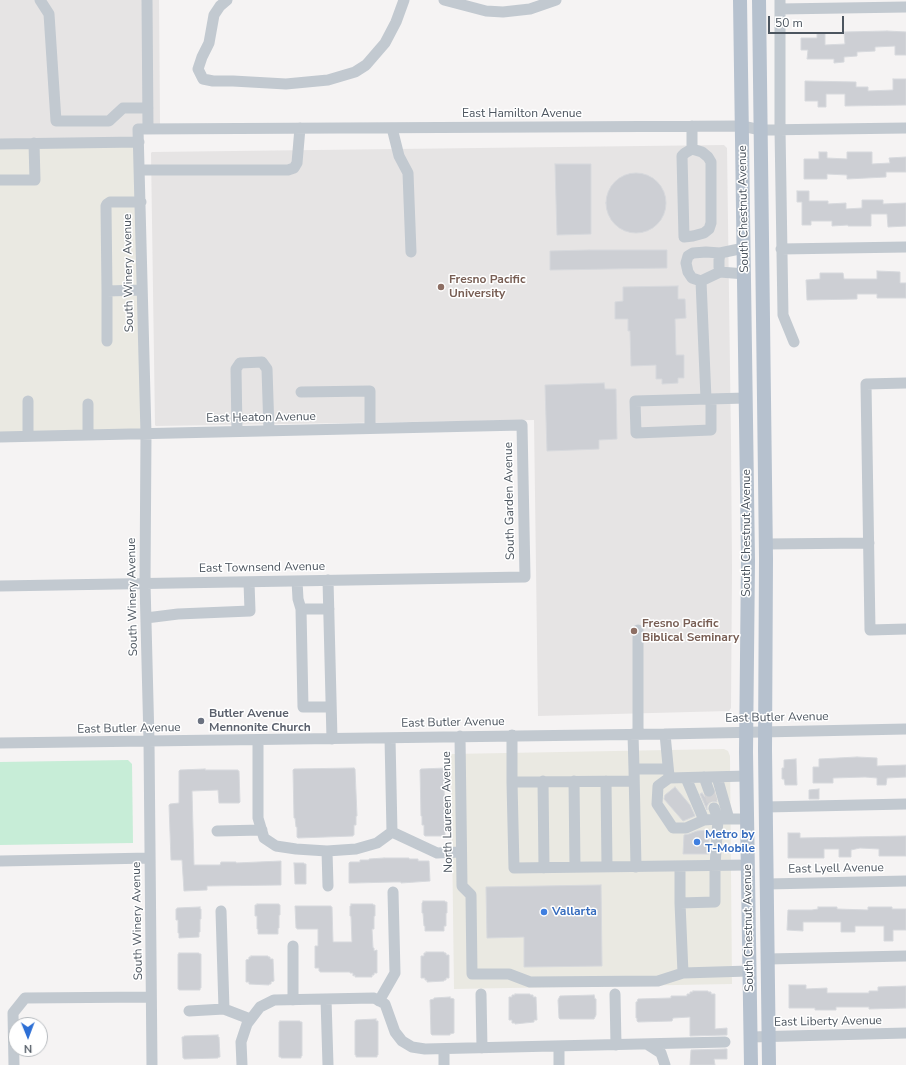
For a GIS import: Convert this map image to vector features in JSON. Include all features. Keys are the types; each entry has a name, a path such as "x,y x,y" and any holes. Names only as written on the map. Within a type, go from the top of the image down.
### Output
{"main road":[{"name":"South Chestnut Avenue","path":"740,0 748,560 746,732 751,1065"},
{"name":"South Chestnut Avenue","path":"759,0 766,544 765,732 770,1065"}],"street":[{"path":"40,0 49,14 56,121 109,122 123,108 148,108"},
{"name":"South Winery Avenue","path":"147,0 148,108 139,142 146,434 145,583 149,741 152,1065"},
{"path":"227,0 220,6 214,15 209,43 198,69 203,78 213,81 286,84 328,80 355,72 366,65 385,43 396,22 404,0"},
{"path":"444,0 486,11 503,12 530,9 556,0"},
{"path":"794,342 783,315 781,249 780,5 906,7"},
{"path":"692,126 692,149"},
{"name":"East Hamilton Avenue","path":"143,129 692,126 742,126 761,130 906,128"},
{"path":"140,170 288,170 294,168 297,163 300,128"},
{"path":"392,128 399,156 408,173 411,252"},
{"path":"0,144 139,142"},
{"path":"0,180 35,180 34,143"},
{"path":"684,237 704,233 709,229 711,223 711,162 702,152 692,149 682,156 684,237 688,256 686,263 688,272 692,278 701,281 720,272 745,274"},
{"path":"107,342 106,206 110,202 140,202"},
{"path":"781,249 906,247"},
{"path":"688,256 693,253 720,253 744,248"},
{"path":"720,253 720,272"},
{"path":"701,281 708,399 711,430 636,433 635,401 708,399 746,398"},
{"path":"107,291 142,290"},
{"path":"237,431 236,369 240,363 262,362 267,369 269,431"},
{"path":"906,383 866,384 870,630 906,629"},
{"path":"301,392 370,391 370,428"},
{"path":"28,401 28,436"},
{"path":"88,404 88,435"},
{"name":"East Heaton Avenue","path":"0,437 522,425"},
{"name":"South Garden Avenue","path":"522,425 525,577"},
{"path":"766,544 869,543"},
{"name":"East Townsend Avenue","path":"0,586 525,577"},
{"path":"328,580 332,739"},
{"path":"297,581 298,599 301,609 303,707 331,706"},
{"path":"146,618 178,614 250,611 249,582"},
{"path":"301,609 329,609"},
{"path":"636,867 634,769 638,630"},
{"name":"East Butler Avenue","path":"0,744 906,729"},
{"path":"665,734 668,773 658,786 657,804 673,828 686,828 704,820 748,819"},
{"path":"512,735 514,868 748,865"},
{"name":"North Laureen Avenue","path":"460,736 462,886 471,895 472,974 509,974 530,982 658,981 683,973"},
{"path":"390,738 392,832"},
{"path":"258,740 258,818 264,838 276,846 327,851 356,848 378,843 392,832"},
{"path":"634,769 668,773 686,778 747,776"},
{"path":"704,777 709,791"},
{"path":"680,903 715,902 715,866 723,819 717,777"},
{"path":"686,778 704,820"},
{"path":"543,781 544,868"},
{"path":"574,781 575,868"},
{"path":"606,781 607,867"},
{"path":"512,782 634,781"},
{"path":"766,807 906,804"},
{"path":"714,808 723,819"},
{"path":"217,831 262,830"},
{"path":"392,832 438,853 461,852"},
{"path":"327,851 328,886"},
{"path":"0,861 150,858"},
{"path":"680,866 683,973 749,972"},
{"name":"East Lyell Avenue","path":"767,884 906,880"},
{"path":"379,1001 395,973 393,892"},
{"path":"221,911 224,1009"},
{"path":"293,946 293,1000"},
{"path":"768,959 906,956"},
{"path":"481,994 482,1048"},
{"path":"615,994 616,1045"},
{"path":"14,1065 13,1013 25,998 151,997"},
{"path":"242,1065 241,1042 247,1024 260,1007 274,1000 374,998 385,1004 395,1032 402,1041 412,1047 425,1049 725,1042"},
{"path":"326,999 328,1065"},
{"path":"189,1011 224,1009 250,1019"},
{"name":"East Liberty Avenue","path":"751,1037 906,1033"},
{"path":"648,1044 660,1053 665,1065"},
{"path":"559,1046 559,1065"},
{"path":"444,1049 444,1065"}],"shaded area":[{"path":"0,0 159,0 160,124 137,138 0,140"},
{"path":"137,138 141,435 0,437 0,140"},
{"name":"Fresno Pacific University","path":"724,145 727,148 731,442 731,708 729,711 538,716 534,420 155,425 152,152"},
{"path":"724,749 728,751 730,756 732,984 454,989 451,754"}],"green space":[{"path":"128,760 132,764 133,843 0,845 0,762"}],"building":[{"path":"844,32 906,32 906,55 895,55 895,46 875,47 875,51 857,52 857,56 844,57 844,62 834,63 834,59 807,59 808,50 801,50 801,38 817,38 817,33 825,33 825,45 845,44"},
{"path":"893,79 906,79 906,105 845,106 845,94 826,94 826,107 818,107 818,101 805,101 805,81 856,82 856,87 868,87 868,91 893,90"},
{"path":"819,152 827,152 827,158 847,159 847,152 872,152 872,164 890,163 889,158 906,157 906,172 886,172 886,177 847,179 847,175 827,174 827,179 804,179 804,159 819,159"},
{"path":"555,164 591,164 591,234 557,235"},
{"path":"636,173 653,178 661,186 666,203 661,220 653,228 636,233 619,228 611,220 606,203 611,186 619,178"},
{"path":"797,191 809,191 809,201 828,201 828,204 846,203 846,209 862,208 862,200 883,200 883,204 906,203 906,226 888,227 887,214 871,214 871,226 832,226 832,221 811,221 811,225 802,225 802,202 797,202"},
{"path":"667,250 667,268 550,270 550,251"},
{"path":"877,271 900,272 900,283 906,283 906,298 877,298 877,294 857,294 857,299 807,300 806,280 820,279 820,273 843,273 844,279 877,279"},
{"path":"678,286 678,299 685,299 686,318 675,319 676,355 684,355 684,378 678,378 678,383 662,384 662,379 656,379 656,365 631,366 630,331 628,331 628,319 615,319 615,302 623,301 623,287"},
{"path":"604,383 605,389 616,389 617,439 599,440 599,449 547,451 545,385"},
{"path":"857,757 877,758 877,766 906,765 906,777 887,778 886,785 877,785 877,778 865,777 833,778 833,783 813,783 813,767 819,767 819,759"},
{"path":"796,759 797,785 785,785 784,779 782,779 784,760"},
{"path":"354,768 357,816 356,825 354,825 354,835 298,838 294,818 293,770"},
{"path":"446,768 448,789 444,789 445,836 425,836 421,816 420,770"},
{"path":"180,770 238,770 240,802 219,803 218,790 192,791 194,865 220,865 221,862 236,863 281,861 281,885 207,886 207,890 184,891 182,860 171,860 169,805 179,803"},
{"path":"675,787 690,805 695,816 683,821 664,799 665,795"},
{"path":"819,789 819,799 809,799 809,790"},
{"path":"702,793 708,798 715,795 717,802 712,801 709,803 707,810 700,794"},
{"name":"Metro by T-Mobile","path":"709,830 709,854 683,854 684,835 697,831"},
{"path":"788,833 800,833 800,838 906,836 906,856 879,856 879,849 860,848 851,850 851,857 839,857 839,849 824,849 824,858 788,858"},
{"path":"384,858 409,858 418,859 418,861 429,861 430,881 401,883 349,883 350,862"},
{"path":"294,863 306,864 306,884 295,884"},
{"name":"Vallarta","path":"601,885 602,966 524,967 524,937 487,938 486,887"},
{"path":"423,901 447,902 446,926 444,926 444,931 425,931 422,913"},
{"path":"351,904 375,905 374,929 372,929 373,948 374,951 377,950 377,973 374,973 372,977 355,977 355,975 353,976 353,973 350,972 320,972 319,968 315,968 315,946 318,946 318,929 296,928 295,906 331,906 333,942 352,942 350,916"},
{"path":"255,905 280,905 278,934 258,934 257,916 255,916"},
{"path":"200,907 201,919 199,937 179,938 176,909"},
{"path":"818,907 868,910 868,907 892,907 892,909 906,909 906,930 893,930 893,941 884,941 884,926 855,926 855,932 841,932 841,922 803,922 803,931 787,930 788,910 812,910 818,909"},
{"path":"444,952 446,955 449,955 449,978 446,978 444,981 427,982 425,978 421,978 421,956 424,956 424,953"},
{"path":"179,953 201,954 200,990 178,989"},
{"path":"251,956 268,956 270,959 273,959 274,981 271,982 271,984 249,984 249,982 246,982 246,960"},
{"path":"789,985 806,985 806,989 827,988 827,993 869,993 869,991 878,991 878,987 906,986 906,1008 869,1009 869,1007 836,1007 836,1010 815,1010 815,1008 789,1008"},
{"path":"708,991 711,992 711,994 715,994 715,1029 727,1028 727,1035 690,1036 690,1017 673,1018 672,1021 637,1021 636,1002 638,999 687,996 687,994 690,994 690,992"},
{"path":"530,994 533,995 533,997 536,997 537,1020 534,1020 534,1022 515,1024 512,1023 512,1020 509,1020 509,997 512,997 512,995"},
{"path":"594,995 596,999 596,1015 594,1019 559,1018 558,1000 560,996"},
{"path":"450,997 454,999 454,1033 450,1035 432,1035 430,1000 434,998"},
{"path":"376,1019 376,1021 378,1021 377,1057 356,1057 355,1021"},
{"path":"280,1021 302,1022 301,1058 279,1057"},
{"path":"218,1035 220,1057 183,1058 182,1037"},
{"path":"727,1049 727,1059 714,1059 715,1065 690,1065 691,1050"}],"tunnel":[{"path":"709,791 714,808"}],"place":[{"name":"Fresno Pacific University","path":"441,287"},
{"name":"Fresno Pacific Biblical Seminary","path":"634,631"},
{"name":"Butler Avenue Mennonite Church","path":"201,721"},
{"name":"Metro by T-Mobile","path":"697,842"},
{"name":"Vallarta","path":"544,912"}]}
